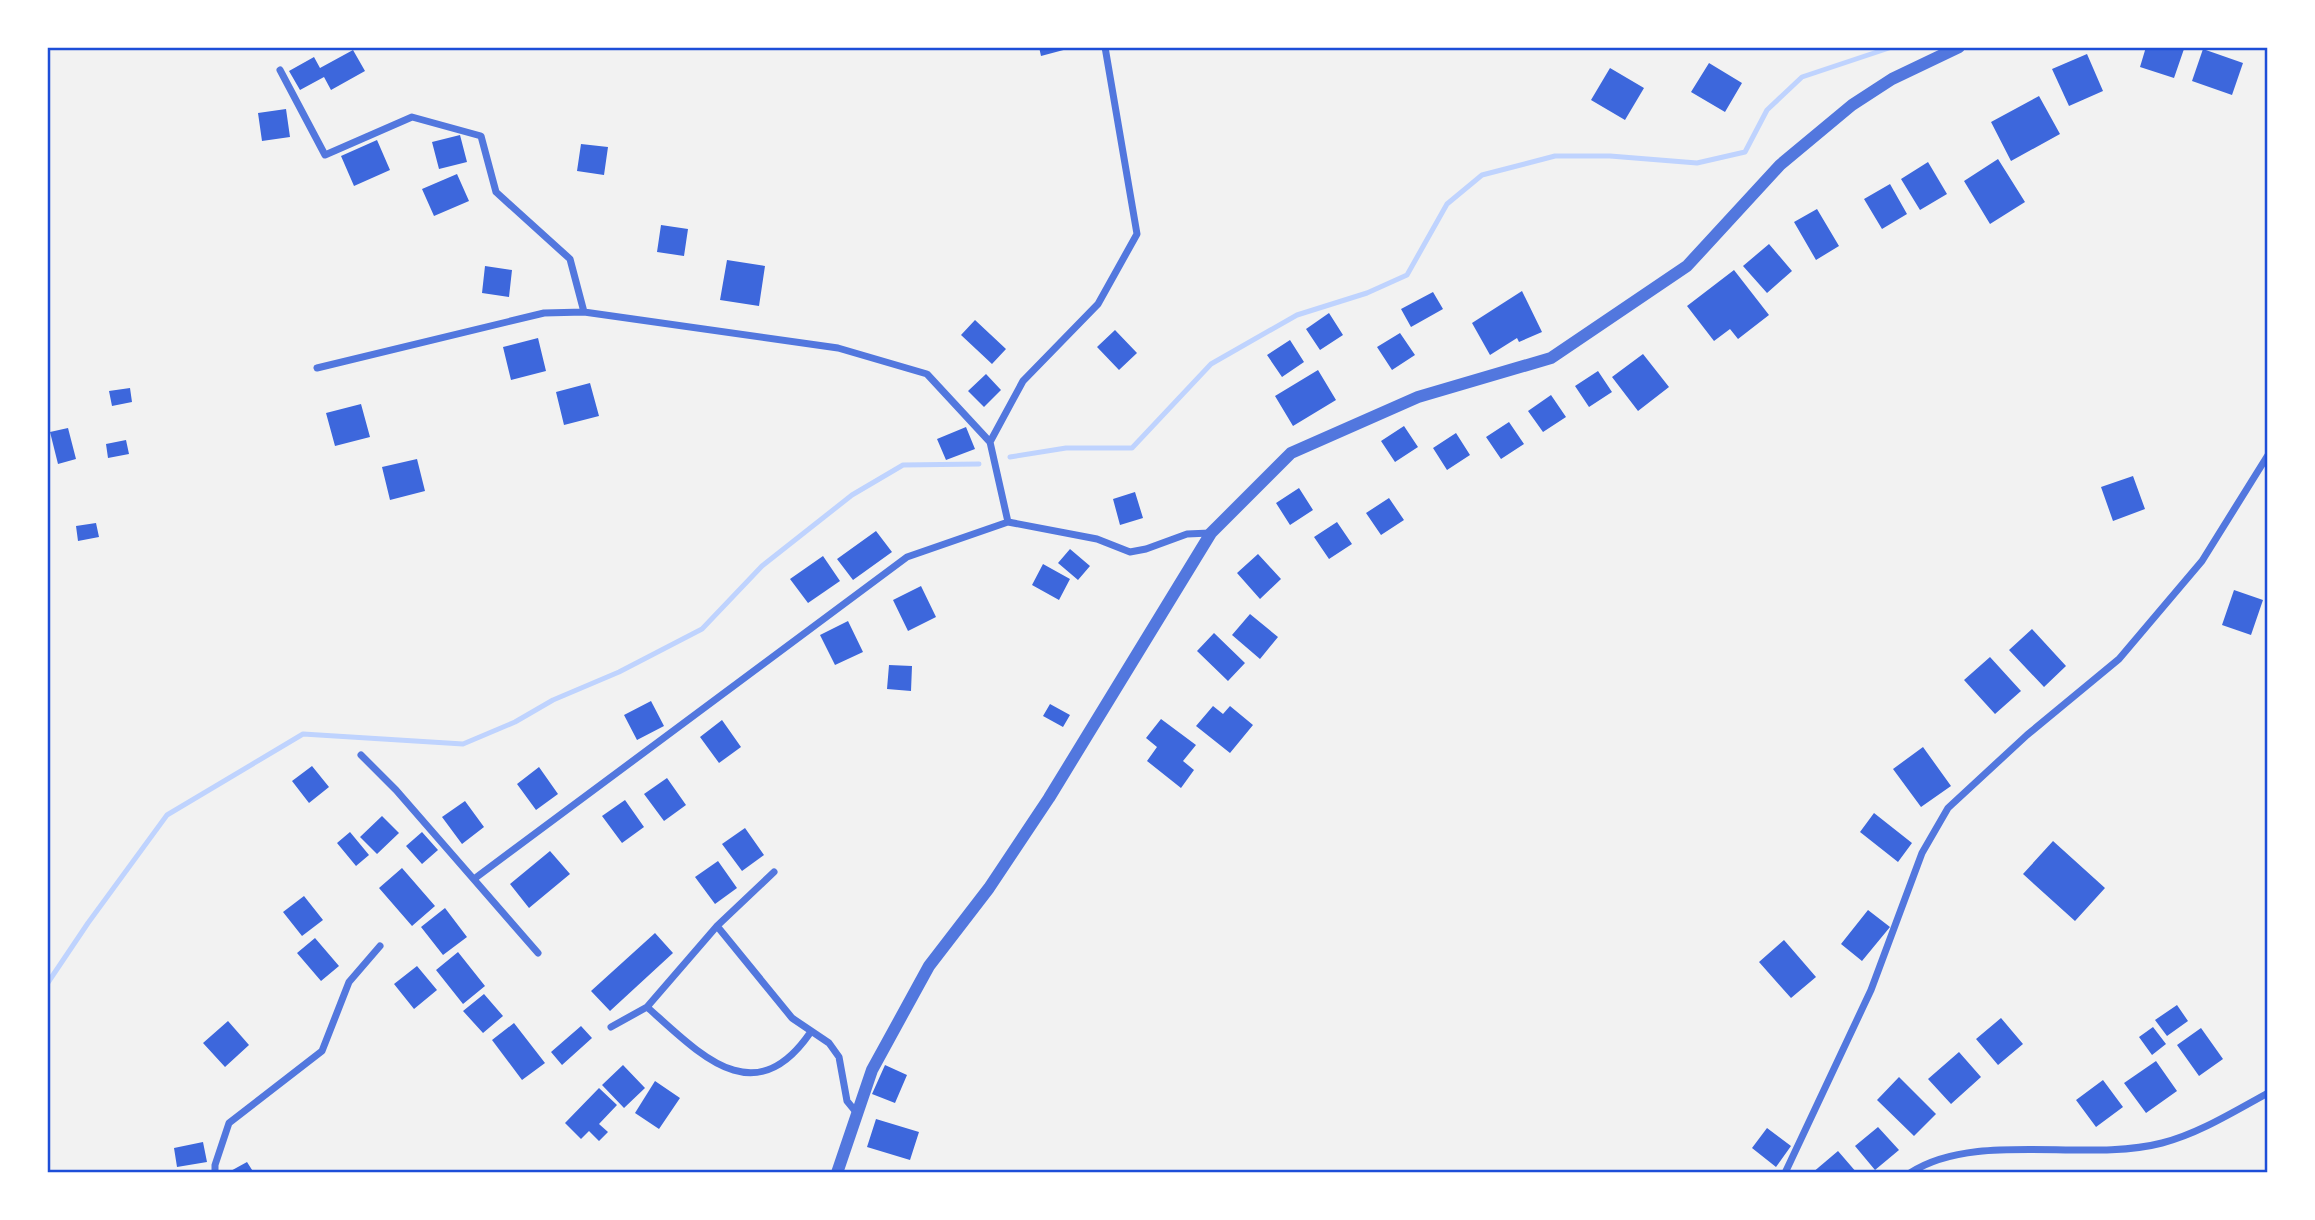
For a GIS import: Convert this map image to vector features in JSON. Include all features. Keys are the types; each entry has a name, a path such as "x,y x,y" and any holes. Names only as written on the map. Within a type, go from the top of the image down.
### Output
{"street":[{"path":"990,442 1023,380 1098,304 1137,234 1105,47"},
{"path":"837,1173 872,1070 929,966 989,888 1049,798 1211,533 1291,453 1418,397 1551,358 1687,266 1780,165 1852,105 1892,79 1959,47"},
{"path":"280,70 325,155 412,117 481,136 496,192 570,259 584,312"},
{"path":"317,368 544,313 584,312 838,348 927,374 990,442 1008,522"},
{"path":"1786,1173 1871,990 1922,853 1948,808 2027,735 2119,659 2202,561 2268,455"},
{"path":"474,879 907,557 1008,522 1097,539 1130,552 1187,534 1211,533"},
{"path":"361,755 538,953"},
{"path":"611,1027 647,1007 718,926 774,872"},
{"path":"718,926 792,1018 829,1043 839,1057 847,1101 856,1112"},
{"path":"215,1173 215,1165 229,1123 322,1051 349,982 380,946"},
{"path":"647,1007 697,1050 721,1065 748,1073 762,1073 780,1067 797,1052 810,1032"},
{"path":"1910,1173 1925,1163 1957,1154 2161,1144 2198,1129 2268,1093"}],"building":[{"path":"1039,47 1071,47 1071,48 1041,56"},
{"path":"2146,47 2184,49 2174,78 2140,67"},
{"path":"2203,49 2243,63 2232,95 2192,81"},
{"path":"353,50 365,71 331,90 324,77 300,90 289,71 314,57 320,68"},
{"path":"2087,54 2103,91 2069,106 2052,69"},
{"path":"1709,63 1742,83 1725,112 1691,92"},
{"path":"1610,68 1644,88 1625,120 1591,100"},
{"path":"2039,96 2060,134 2011,161 1991,122"},
{"path":"286,109 290,137 262,141 258,113"},
{"path":"460,135 467,162 439,169 432,142"},
{"path":"377,140 390,170 354,186 341,156"},
{"path":"581,144 608,147 604,175 577,171"},
{"path":"1998,159 2025,202 1990,224 1964,181"},
{"path":"1928,162 1947,194 1920,210 1901,179"},
{"path":"457,174 469,201 434,216 422,189"},
{"path":"1890,184 1907,214 1882,229 1864,199"},
{"path":"1817,209 1839,246 1816,260 1794,222"},
{"path":"661,225 688,229 684,256 657,252"},
{"path":"1769,244 1792,271 1767,293 1743,266"},
{"path":"727,260 765,266 759,306 720,300"},
{"path":"485,266 512,270 509,297 482,293"},
{"path":"1734,270 1769,315 1738,339 1730,329 1714,341 1687,306"},
{"path":"1522,291 1542,332 1519,342 1517,338 1490,355 1472,323"},
{"path":"1433,292 1443,309 1411,327 1401,309"},
{"path":"1329,313 1343,335 1320,350 1306,329"},
{"path":"975,320 1006,349 992,364 961,335"},
{"path":"1115,330 1137,353 1119,370 1097,347"},
{"path":"1400,333 1415,355 1392,370 1377,347"},
{"path":"538,338 546,371 511,380 503,347"},
{"path":"1290,340 1304,362 1282,377 1267,355"},
{"path":"1643,354 1669,387 1638,411 1612,377"},
{"path":"1318,370 1336,400 1293,426 1275,396"},
{"path":"1598,371 1612,392 1589,407 1575,386"},
{"path":"986,374 1001,390 984,407 968,391"},
{"path":"590,383 599,416 564,425 556,392"},
{"path":"130,388 132,402 112,406 109,391"},
{"path":"1551,395 1566,417 1543,432 1528,411"},
{"path":"361,404 370,437 335,446 326,413"},
{"path":"1509,422 1524,444 1501,459 1486,437"},
{"path":"1404,426 1418,447 1395,462 1381,441"},
{"path":"966,427 975,449 946,460 937,439"},
{"path":"68,428 76,459 58,464 50,432"},
{"path":"1456,433 1470,455 1447,470 1433,448"},
{"path":"126,440 129,454 108,458 106,444"},
{"path":"417,459 425,491 390,500 382,467"},
{"path":"2133,476 2145,509 2113,521 2101,487"},
{"path":"1299,488 1313,510 1290,525 1276,503"},
{"path":"1135,492 1143,518 1120,525 1113,499"},
{"path":"1389,498 1404,520 1381,535 1366,513"},
{"path":"1337,522 1352,544 1329,559 1314,537"},
{"path":"96,523 99,537 78,541 76,526"},
{"path":"876,531 892,552 853,580 837,559"},
{"path":"1070,549 1090,566 1078,580 1058,563"},
{"path":"1258,554 1281,579 1260,599 1237,573"},
{"path":"823,556 840,581 808,603 790,579"},
{"path":"1043,564 1070,579 1059,600 1032,585"},
{"path":"921,586 936,617 908,631 893,600"},
{"path":"2234,590 2263,600 2251,635 2222,625"},
{"path":"1250,614 1278,637 1260,659 1232,635"},
{"path":"848,621 863,652 835,665 820,635"},
{"path":"2032,629 2066,666 2044,687 2009,650"},
{"path":"1214,633 1245,663 1228,681 1197,651"},
{"path":"1990,657 2021,691 1995,714 1964,680"},
{"path":"889,665 912,666 911,691 887,689"},
{"path":"651,701 664,726 637,740 624,715"},
{"path":"1050,704 1070,715 1063,727 1043,716"},
{"path":"1213,706 1223,714 1230,706 1253,725 1230,753 1196,726"},
{"path":"1161,719 1196,745 1183,761 1194,770 1181,788 1147,761 1157,747 1146,738"},
{"path":"722,720 741,747 719,763 700,737"},
{"path":"1923,747 1951,786 1921,807 1893,769"},
{"path":"312,766 329,787 309,803 292,781"},
{"path":"539,767 558,794 536,810 517,784"},
{"path":"667,778 686,805 664,821 644,794"},
{"path":"625,800 644,827 622,843 602,816"},
{"path":"465,801 484,827 462,844 442,817"},
{"path":"1874,813 1912,843 1898,862 1860,832"},
{"path":"382,816 399,833 377,854 360,837"},
{"path":"745,828 764,855 742,871 722,844"},
{"path":"350,832 369,855 356,866 337,843"},
{"path":"422,832 438,850 422,864 406,846"},
{"path":"2053,841 2105,888 2075,921 2023,874"},
{"path":"550,851 570,874 529,908 510,884"},
{"path":"718,861 737,888 715,904 695,877"},
{"path":"402,868 435,906 412,926 379,888"},
{"path":"304,896 323,920 302,936 283,912"},
{"path":"445,908 467,937 443,955 421,927"},
{"path":"1868,910 1890,927 1862,961 1841,944"},
{"path":"655,933 673,953 610,1011 591,991"},
{"path":"315,938 339,966 321,981 297,953"},
{"path":"1784,940 1816,977 1791,998 1759,962"},
{"path":"458,952 485,986 463,1004 436,970"},
{"path":"417,966 437,990 414,1009 394,984"},
{"path":"484,994 503,1016 483,1033 463,1011"},
{"path":"2177,1005 2188,1021 2167,1036 2155,1020"},
{"path":"2001,1018 2023,1044 1998,1065 1976,1039"},
{"path":"228,1021 249,1045 225,1067 203,1043"},
{"path":"514,1023 545,1063 522,1080 492,1040"},
{"path":"581,1026 592,1038 562,1065 551,1052"},
{"path":"2153,1027 2166,1044 2152,1055 2139,1037"},
{"path":"2201,1028 2223,1059 2199,1076 2177,1045"},
{"path":"1959,1052 1981,1077 1951,1104 1928,1079"},
{"path":"2156,1061 2177,1091 2146,1113 2124,1083"},
{"path":"623,1065 645,1088 624,1108 602,1085"},
{"path":"885,1065 907,1075 895,1103 872,1094"},
{"path":"1899,1077 1936,1114 1914,1136 1877,1100"},
{"path":"2103,1080 2123,1107 2096,1127 2076,1100"},
{"path":"655,1081 680,1098 659,1129 635,1113"},
{"path":"599,1088 617,1105 599,1124 608,1132 599,1141 589,1131 581,1139 565,1123"},
{"path":"876,1119 919,1132 910,1160 867,1147"},
{"path":"1878,1127 1899,1150 1875,1170 1855,1146"},
{"path":"1767,1128 1791,1146 1776,1167 1752,1148"},
{"path":"203,1142 207,1162 177,1167 174,1148"},
{"path":"1838,1151 1857,1173 1812,1173"},
{"path":"247,1162 254,1173 227,1173"}],"waterway":[{"path":"1010,457 1066,448 1132,448 1211,364 1297,315 1367,293 1407,275 1447,204 1482,175 1555,156 1610,156 1697,163 1745,152 1767,110 1802,77 1892,47"},
{"path":"47,984 167,815 303,734 463,744 515,722 553,700 619,672 702,629 762,566 852,495 903,465 979,464"}]}
